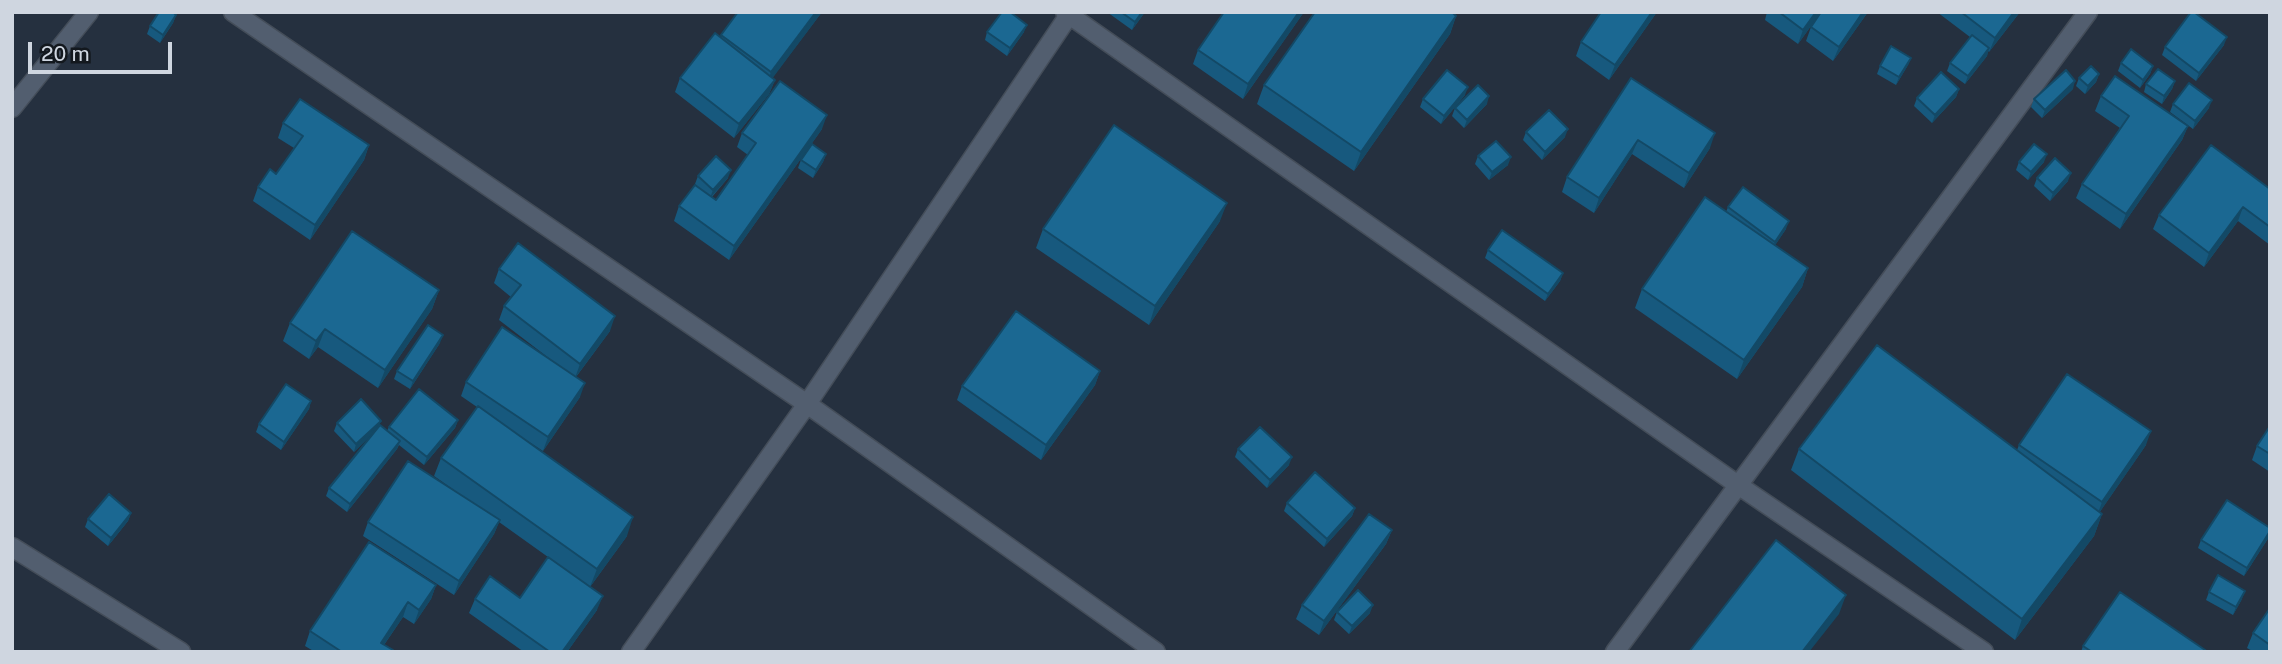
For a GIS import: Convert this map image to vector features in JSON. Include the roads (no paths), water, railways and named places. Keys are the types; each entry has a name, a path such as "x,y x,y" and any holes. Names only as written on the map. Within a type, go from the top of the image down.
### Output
{"street":[{"path":"12,108 89,12"},
{"path":"233,12 807,404 1156,652"},
{"path":"1615,652 2088,12"},
{"path":"631,652 807,404 1068,13 1738,485 1984,652"},
{"path":"12,547 181,652"}]}
